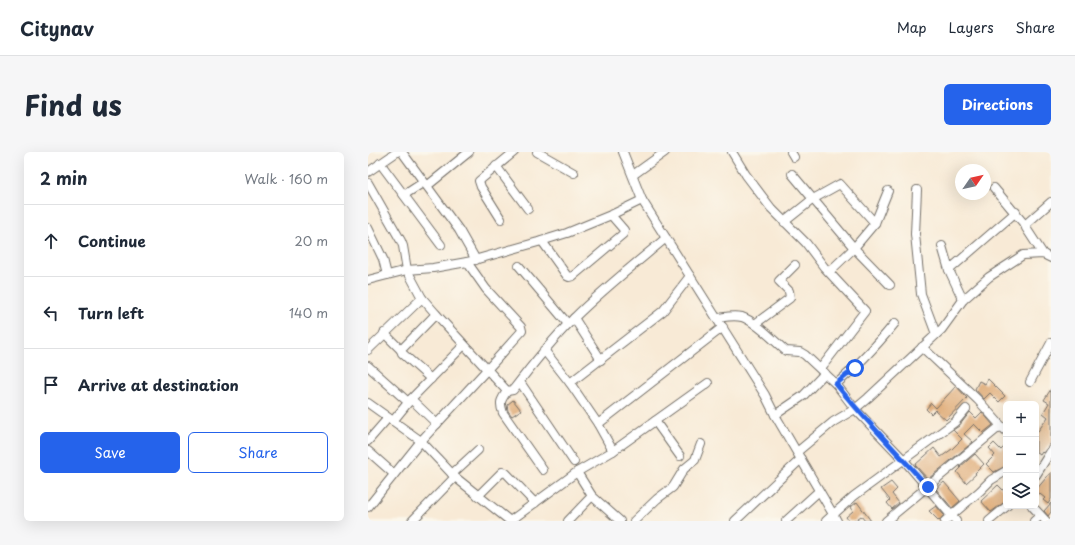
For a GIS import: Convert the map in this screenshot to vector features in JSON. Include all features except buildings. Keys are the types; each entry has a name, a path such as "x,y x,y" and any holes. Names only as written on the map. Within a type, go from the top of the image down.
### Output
{"street":[{"path":"368,172 397,152"},
{"path":"402,152 459,230 476,260"},
{"path":"404,196 425,184 469,152"},
{"path":"500,219 480,187 479,181 514,152"},
{"path":"537,152 574,173"},
{"path":"623,152 642,200 765,395 835,518"},
{"path":"633,175 665,152"},
{"path":"743,152 733,154 746,175 767,203 806,243 829,272 865,311 823,371 803,396 776,415"},
{"path":"380,163 441,245"},
{"path":"496,166 528,209"},
{"path":"792,174 854,248 890,285"},
{"path":"368,183 404,246 407,270 422,298 507,391"},
{"path":"784,222 813,199 840,184 875,223"},
{"path":"994,188 1025,224 1026,228 1043,254 1051,258"},
{"path":"917,190 915,234 921,294 936,334"},
{"path":"829,272 854,248 875,223 888,191"},
{"path":"368,280 407,270 433,268 476,260 542,241 567,233 611,215 642,200"},
{"path":"1025,224 1051,202"},
{"path":"949,270 1016,212"},
{"path":"542,241 567,276 573,276 623,234 624,230 611,215"},
{"path":"368,228 383,260 387,275"},
{"path":"543,470 503,413 500,406 501,400 507,391 513,390 544,350 574,318 666,238"},
{"path":"942,246 949,270 963,300"},
{"path":"735,521 833,422 855,408 936,334 963,300 989,277 1020,256 1043,254"},
{"path":"368,507 421,441 522,329 486,289 467,262"},
{"path":"755,324 790,298 789,291 779,281 795,265"},
{"path":"519,266 568,324"},
{"path":"570,383 663,311 690,276"},
{"path":"368,350 422,298"},
{"path":"401,350 436,314"},
{"path":"717,318 730,316 743,318 755,324 786,352 802,352 836,384 855,408 903,459 954,518"},
{"path":"574,318 600,360"},
{"path":"836,384 855,368 895,323"},
{"path":"598,424 723,327"},
{"path":"384,333 401,350 402,353 431,379"},
{"path":"1030,382 1051,343"},
{"path":"368,441 464,345"},
{"path":"922,347 978,400 1003,428"},
{"path":"544,350 570,383 598,424 613,451"},
{"path":"368,366 437,424"},
{"path":"520,382 574,462"},
{"path":"368,403 421,441 454,476 510,521 577,472 613,451 708,383"},
{"path":"826,521 835,518 854,496 955,422 966,409"},
{"path":"655,422 680,456"},
{"path":"886,521 998,428 1003,429"},
{"path":"634,521 656,499 673,487 684,469 695,460 701,444"},
{"path":"412,521 478,450"},
{"path":"368,451 394,474"},
{"path":"1039,464 1051,451"},
{"path":"478,496 502,472 506,472 535,503"},
{"path":"577,472 592,496 620,521"},
{"path":"945,521 954,518 991,480 1003,473"},
{"path":"786,521 819,490"},
{"path":"568,521 592,496"},
{"path":"992,520 1004,509"},
{"path":"1034,509 1040,519"}],"route":[{"path":"855,368 836,384 855,408 928,487"}]}
